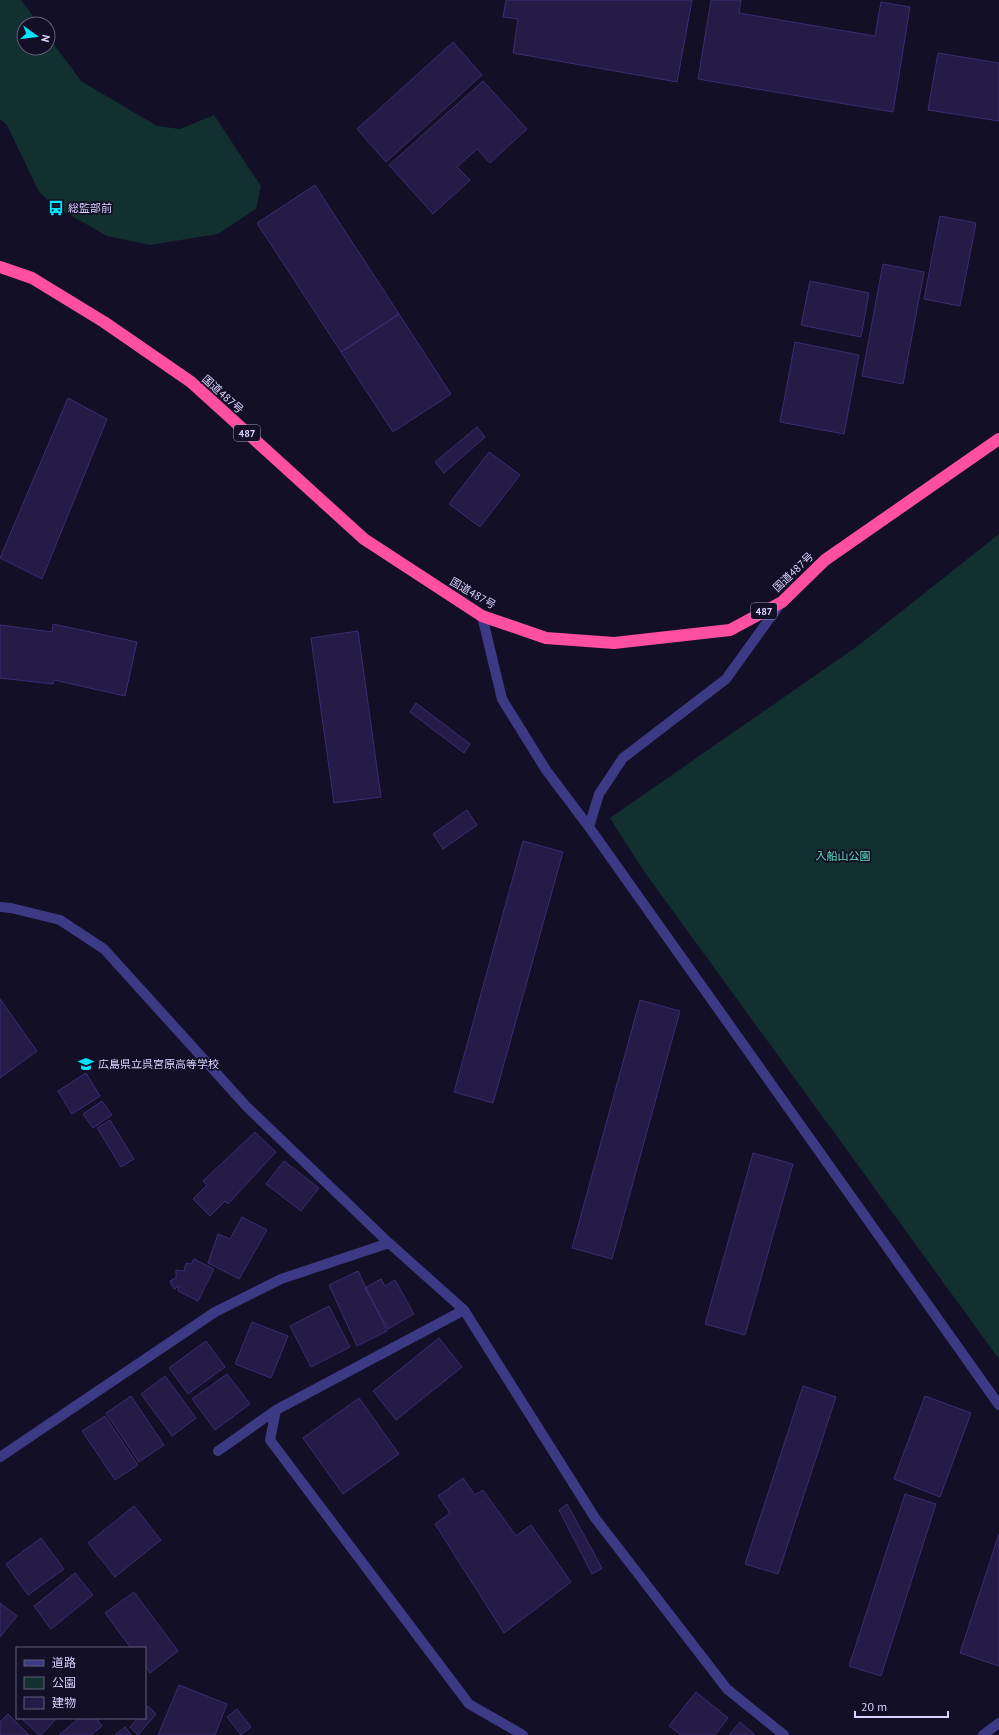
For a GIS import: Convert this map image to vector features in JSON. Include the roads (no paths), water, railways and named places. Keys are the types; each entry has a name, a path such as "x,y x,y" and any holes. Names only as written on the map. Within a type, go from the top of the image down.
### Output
{"highway":[{"name":"国道487号","path":"0,267 32,278 104,322 191,382 364,539 482,616 546,638 614,643 730,630 782,602 825,560 999,439"}],"street":[{"path":"589,827 599,794 622,758 726,679 782,602"},
{"path":"482,616 502,699 546,770 589,827 999,1405"},
{"path":"0,907 11,908 60,920 104,949 247,1107 390,1243 464,1310 595,1518 728,1689 784,1735"},
{"path":"0,1457 215,1312 281,1279 390,1243"},
{"path":"218,1451 276,1410 464,1310"},
{"path":"276,1410 270,1440 469,1704 523,1735"},
{"path":"983,1735 999,1724"}],"place":[{"name":"総監部前","path":"56,208"},
{"name":"広島県立呉宮原高等学校","path":"86,1064"}],"park label":[{"name":"入船山公園","path":"843,856"}]}
